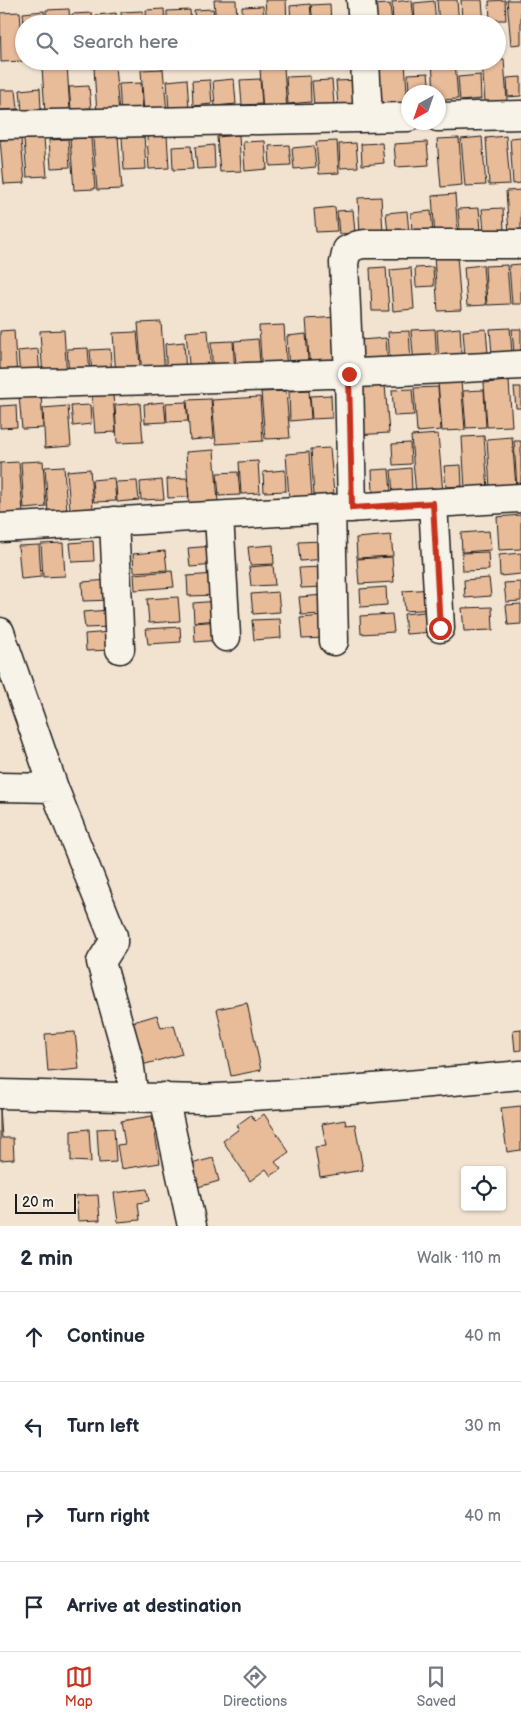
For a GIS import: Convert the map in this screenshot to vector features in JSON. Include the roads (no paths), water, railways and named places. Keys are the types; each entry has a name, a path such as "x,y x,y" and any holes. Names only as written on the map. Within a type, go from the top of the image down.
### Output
{"street":[{"path":"361,0 362,15"},
{"path":"365,70 368,118"},
{"path":"446,117 521,115"},
{"path":"0,125 401,118"},
{"path":"334,641 349,374 344,254 350,248 365,244 521,244"},
{"path":"0,384 146,382 521,365"},
{"path":"0,528 521,498"},
{"path":"433,503 440,628"},
{"path":"219,516 226,637"},
{"path":"114,521 120,649"},
{"path":"3,648 54,788 113,936 113,943 101,962 129,1061 134,1097"},
{"path":"0,787 54,788"},
{"path":"0,1094 201,1099 263,1097 521,1075"},
{"path":"164,1098 185,1226"}]}
